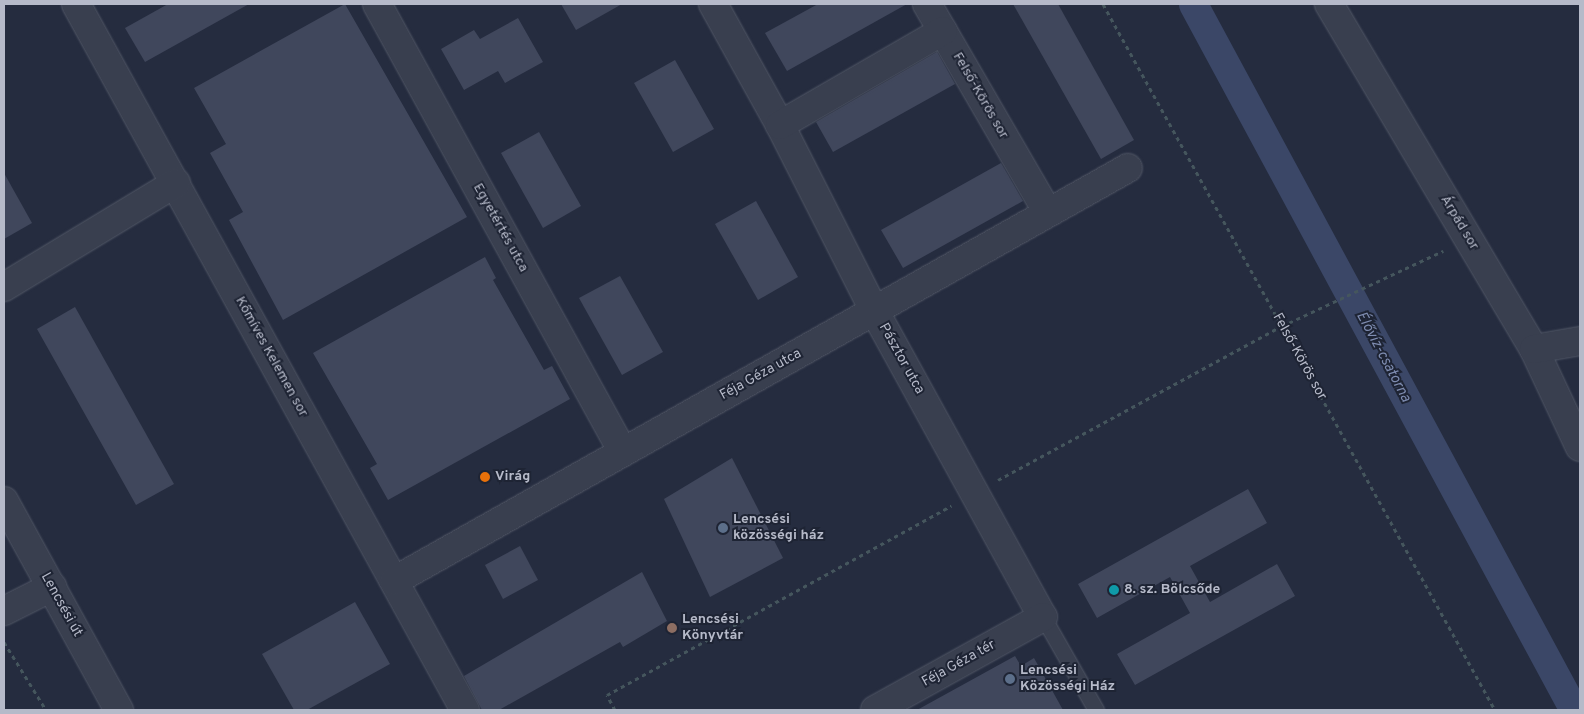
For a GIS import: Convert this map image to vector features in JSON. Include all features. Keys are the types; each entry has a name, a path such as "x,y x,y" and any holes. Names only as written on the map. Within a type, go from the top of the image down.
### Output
{"street":[{"name":"Kőmíves Kelemen sor","path":"76,4 465,710"},
{"name":"Egyetértés utca","path":"377,4 623,452"},
{"name":"Pásztor utca","path":"713,4 780,124 875,312 1043,617"},
{"name":"Felső-Körös sor","path":"927,4 1048,213"},
{"name":"Árpád sor","path":"1329,4 1534,348 1580,447"},
{"path":"780,124 943,31"},
{"name":"Féja Géza utca","path":"394,581 1128,168"},
{"path":"4,287 176,183"},
{"path":"1534,348 1580,341"},
{"name":"Lencsési út","path":"4,500 119,710"},
{"path":"4,611 52,587"},
{"name":"Féja Géza tér","path":"875,710 1043,617"}],"lane":[{"name":"Pásztor utca","path":"1043,617 1096,710"}],"path":[{"name":"Felső-Körös sor","path":"1103,4 1495,710"},
{"path":"1328,302 1414,263"},
{"path":"4,642 46,710"}],"building":[{"path":"168,4 249,4 145,62 125,28"},
{"path":"345,4 467,217 283,320 229,220 243,212 210,153 226,144 194,88"},
{"path":"561,4 622,4 576,30"},
{"path":"818,4 907,4 787,71 765,33"},
{"path":"1013,4 1058,4 1134,140 1101,159"},
{"path":"518,18 543,62 505,83 498,71 464,90 441,49 474,30 480,39"},
{"path":"937,52 955,84 833,152 816,122"},
{"path":"675,60 714,129 673,152 634,83"},
{"path":"539,132 581,206 543,228 501,153"},
{"path":"1001,163 1023,201 903,268 881,230"},
{"path":"4,173 32,223 4,239"},
{"path":"756,201 798,277 758,300 715,224"},
{"path":"485,257 496,278 493,280 544,370 552,366 570,399 388,500 370,468 377,464 313,353"},
{"path":"620,276 663,352 622,375 579,298"},
{"path":"75,307 174,484 136,505 37,329"},
{"name":"Lencsési közösségi ház","path":"732,458 783,558 710,597 664,499"},
{"name":"8. sz. Bölcsőde","path":"1248,489 1267,523 1190,566 1210,602 1277,564 1295,596 1135,685 1117,654 1190,613 1170,577 1097,618 1078,584"},
{"path":"520,546 538,580 503,599 485,565"},
{"path":"642,572 667,621 623,647 620,642 499,710 482,710 464,676"},
{"path":"355,602 390,664 307,710 294,710 262,654"},
{"name":"Lencsési Közösségi Ház","path":"1015,656 1021,666 1034,658 1063,710 917,710"}],"waterway":[{"name":"Élővíz-csatorna","path":"1193,4 1574,710"}],"place":[{"name":"Virág","path":"485,477"},
{"name":"Lencsési közösségi ház","path":"723,528"},
{"name":"8. sz. Bölcsőde","path":"1114,590"},
{"name":"Lencsési Könyvtár","path":"672,628"},
{"name":"Lencsési Közösségi Ház","path":"1010,679"}]}
